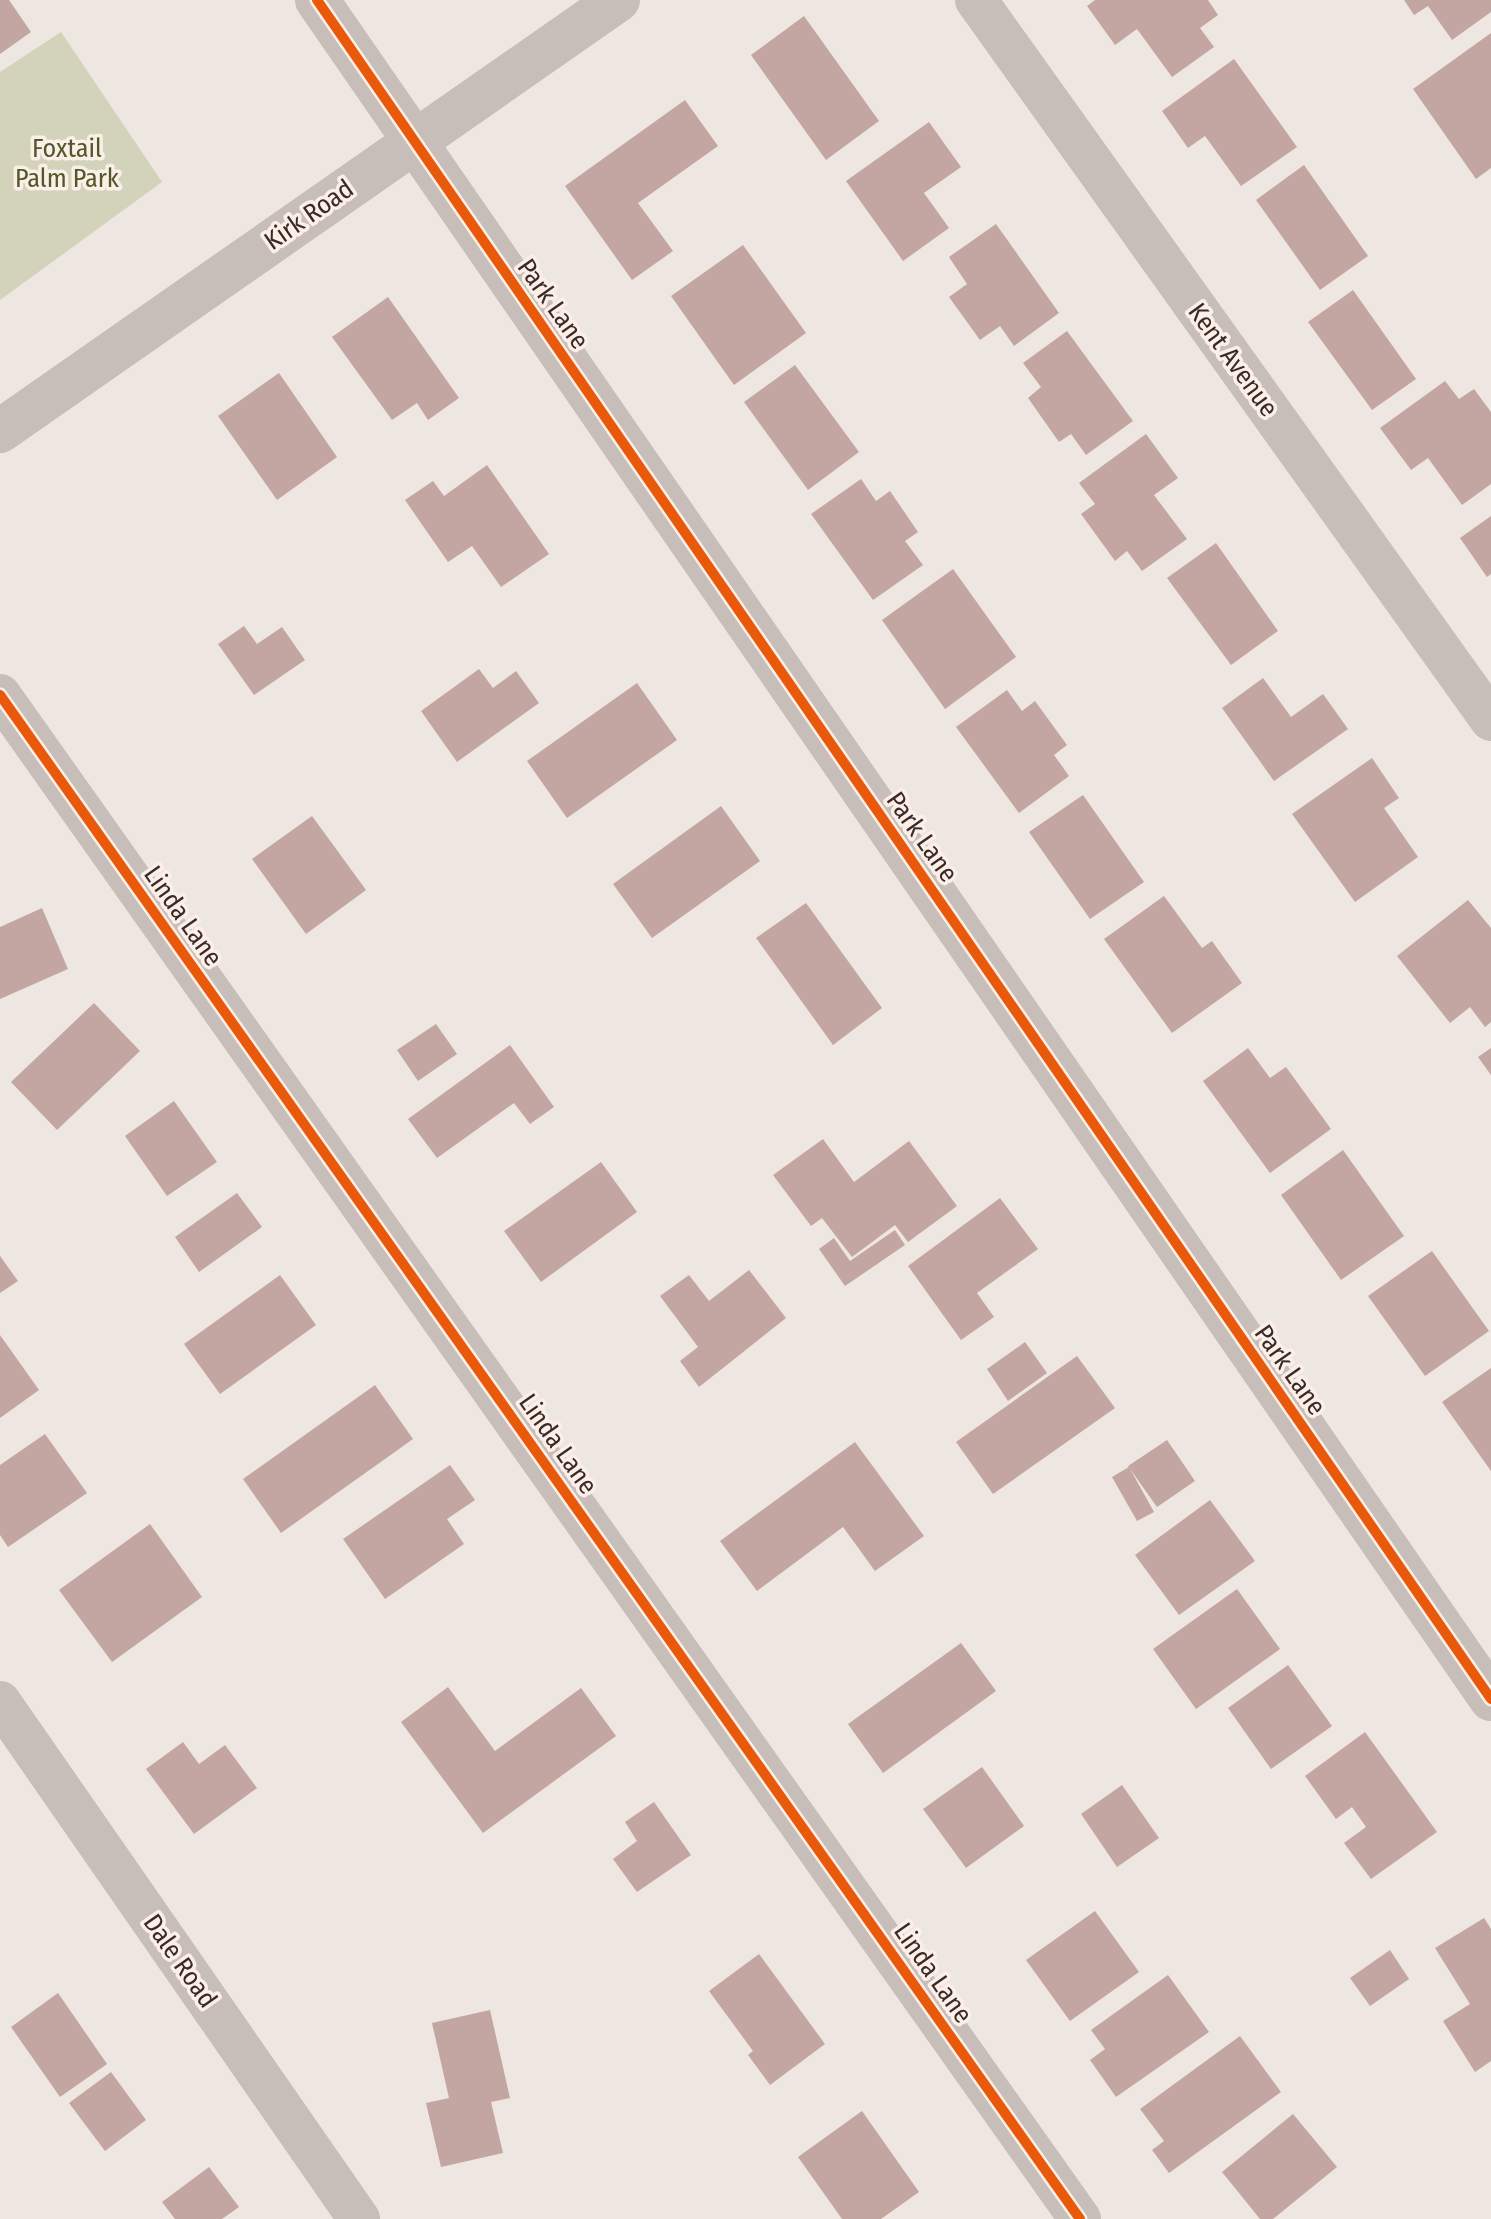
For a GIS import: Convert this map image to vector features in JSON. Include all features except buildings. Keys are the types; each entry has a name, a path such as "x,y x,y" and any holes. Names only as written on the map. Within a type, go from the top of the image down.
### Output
{"street":[{"name":"Park Lane","path":"317,0 1491,1699"},
{"name":"Kirk Road","path":"0,431 618,0"},
{"name":"Kent Avenue","path":"976,0 1491,720"},
{"name":"Linda Lane","path":"0,695 1080,2219"},
{"name":"Dale Road","path":"0,1702 359,2219"}],"green space":[{"name":"Foxtail Palm Park","path":"61,32 162,182 0,300 0,72"}],"cycle path":[{"path":"317,0 1491,1699"},
{"path":"0,695 1080,2219"}]}
